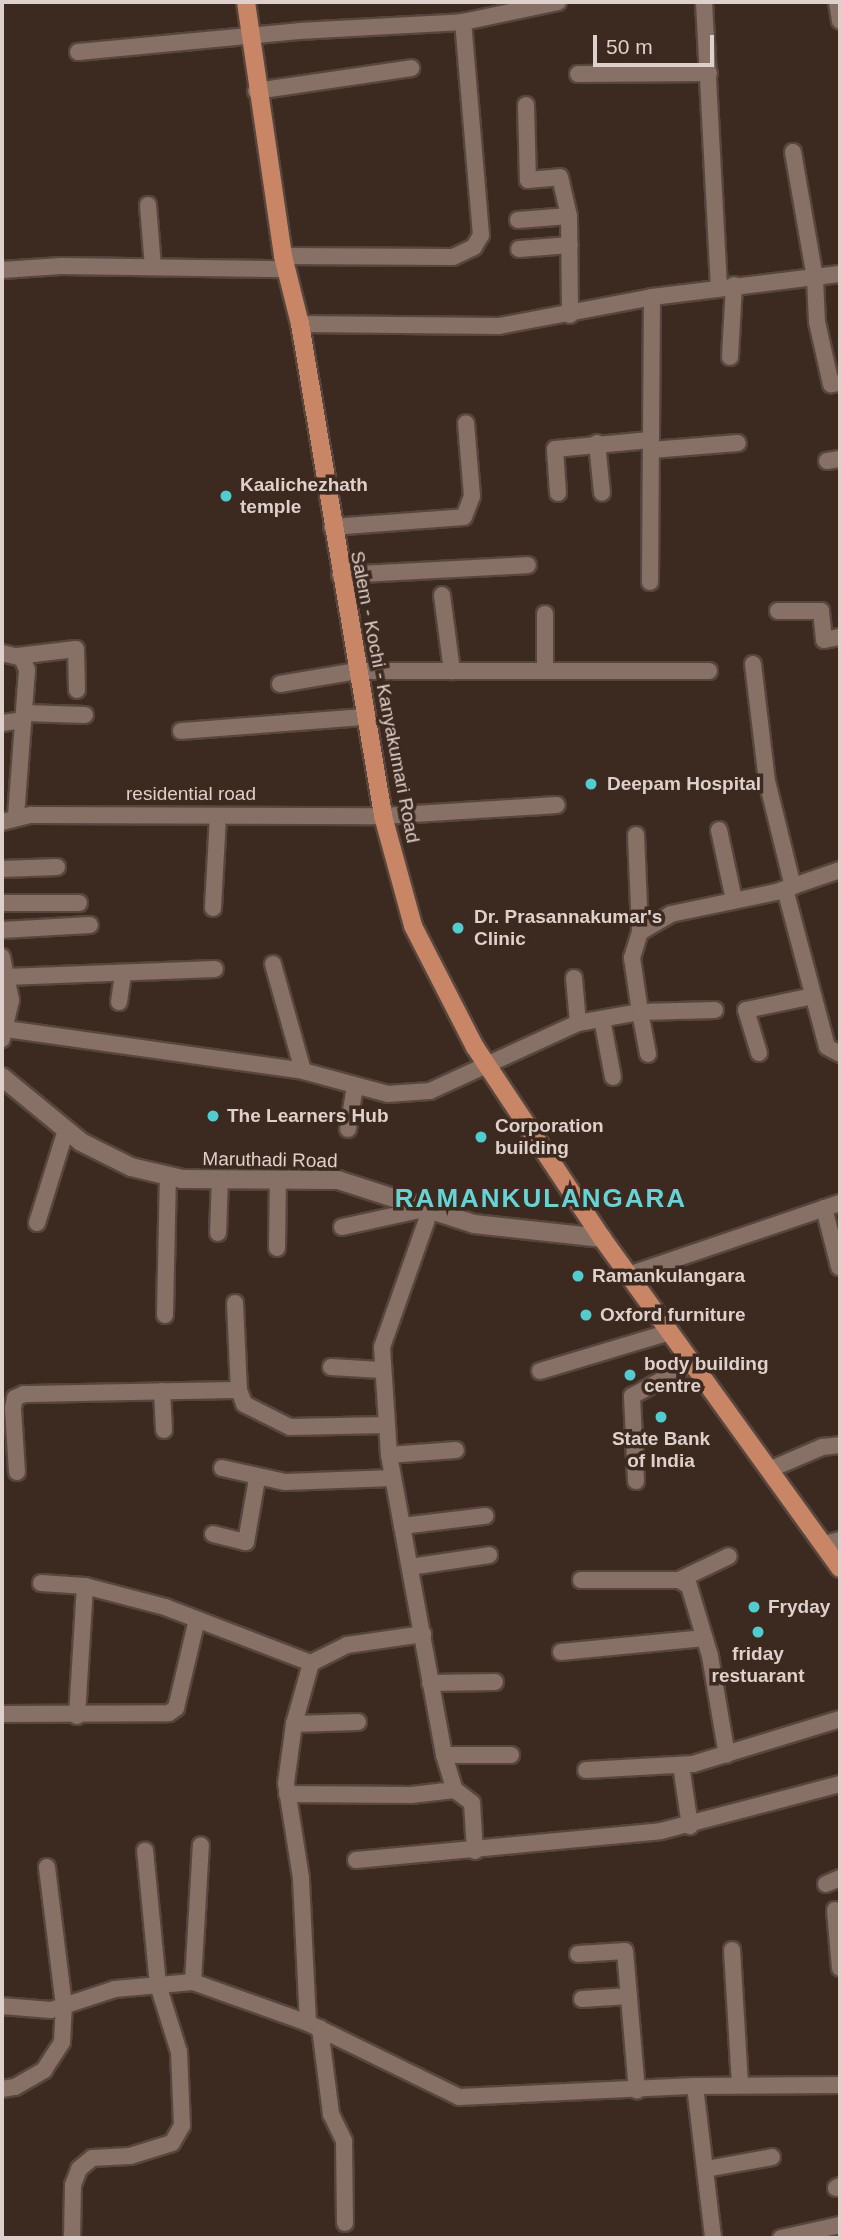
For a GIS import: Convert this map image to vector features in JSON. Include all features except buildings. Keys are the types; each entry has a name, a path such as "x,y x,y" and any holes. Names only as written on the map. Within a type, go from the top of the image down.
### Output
{"main road":[{"name":"Salem - Kochi - Kanyakumari Road","path":"246,2 256,91 284,262 300,324 365,717 383,816 413,926 462,1028 628,1275 771,1469 832,1542 840,1568"},
{"name":"Maruthadi Road","path":"2,1077 66,1130 131,1167 168,1175 220,1180 338,1180 474,1224 602,1238"}],"street":[{"path":"78,52 249,36 463,22 558,2"},
{"path":"704,2 730,358"},
{"path":"837,2 840,21"},
{"path":"2,270 453,257 474,247 481,235 463,22"},
{"path":"256,91 411,68"},
{"path":"578,74 709,73"},
{"path":"526,105 528,180 560,177 569,216 570,314"},
{"path":"793,152 815,278 817,322 831,384 840,383"},
{"path":"148,205 153,267"},
{"path":"518,220 569,216"},
{"path":"519,249 570,245"},
{"path":"300,324 499,326 652,297 840,274"},
{"path":"650,582 652,297"},
{"path":"332,527 464,517 472,495 466,423"},
{"path":"597,443 602,493"},
{"path":"558,493 555,449 597,443 738,443"},
{"path":"340,575 528,565"},
{"path":"442,595 452,671"},
{"path":"778,611 821,611 824,640 840,637"},
{"path":"545,614 545,671"},
{"path":"10,654 76,649 77,690"},
{"path":"9,819 27,670 10,654"},
{"path":"753,664 767,781 813,996 827,1047 840,1054"},
{"path":"280,684 357,671 709,671"},
{"path":"2,723 23,717 85,715"},
{"path":"181,731 365,717"},
{"name":"residential road","path":"9,819 383,816 557,805"},
{"path":"213,908 218,816"},
{"path":"719,830 734,900"},
{"path":"636,835 640,932 632,958 648,1054"},
{"path":"2,869 57,867"},
{"path":"640,932 671,914 789,888 840,870"},
{"path":"2,903 79,903"},
{"path":"2,930 90,925"},
{"path":"2,957 11,1000 4,1034 303,1071 355,1086 408,1094 430,1091 578,1023 640,1012 715,1010"},
{"path":"273,964 303,1071"},
{"path":"6,977 215,970"},
{"path":"119,1002 123,973"},
{"path":"574,978 578,1023"},
{"path":"759,1053 746,1010 813,996"},
{"path":"602,1019 613,1077"},
{"path":"348,1129 355,1086"},
{"path":"37,1223 66,1130"},
{"path":"165,1315 168,1175"},
{"path":"218,1233 220,1180"},
{"path":"277,1248 278,1180"},
{"path":"628,1275 832,1205 839,1267"},
{"path":"342,1227 431,1208"},
{"path":"431,1208 382,1347 381,1370 389,1455 444,1755 455,1790 472,1803 475,1852"},
{"path":"235,1303 239,1390 244,1404 290,1427 387,1425"},
{"path":"540,1371 670,1332"},
{"path":"636,1481 632,1396 693,1363"},
{"path":"331,1367 381,1370"},
{"path":"17,1472 7,1420 15,1398 24,1394 239,1390"},
{"path":"162,1391 164,1430"},
{"path":"771,1469 822,1447 840,1445"},
{"path":"389,1455 456,1450"},
{"path":"222,1468 257,1479 318,1484 393,1478"},
{"path":"213,1534 246,1542 257,1479"},
{"path":"402,1526 485,1516"},
{"path":"410,1567 489,1555"},
{"path":"581,1580 680,1580 729,1556"},
{"path":"680,1580 689,1586 704,1638 727,1755"},
{"path":"41,1583 85,1586 197,1619 311,1663 347,1645 423,1634"},
{"path":"77,1716 85,1649 85,1586"},
{"path":"2,1714 160,1715 176,1707 197,1619"},
{"path":"562,1652 704,1638"},
{"path":"311,1663 294,1724 287,1794 301,1878 314,2026 331,2114 344,2141 345,2223"},
{"path":"430,1683 495,1682"},
{"path":"586,1770 681,1765 727,1755 840,1719"},
{"path":"294,1724 358,1722"},
{"path":"444,1755 511,1755"},
{"path":"681,1765 690,1826"},
{"path":"356,1860 475,1852 690,1826 840,1784"},
{"path":"287,1794 411,1796 455,1790"},
{"path":"193,1982 201,1845"},
{"path":"72,2238 73,2185 79,2169 92,2158 130,2156 172,2143 182,2126 179,2052 158,1985 145,1851"},
{"path":"2,2089 15,2087 44,2070 62,2042 64,2006 47,1867"},
{"path":"835,1910 840,1968"},
{"path":"732,1950 740,2085"},
{"path":"578,1954 625,1951 637,2090"},
{"path":"2,2006 51,2010 115,1989 193,1982 314,2026 459,2097 695,2085 840,2084"},
{"path":"582,1999 629,1996"},
{"path":"695,2085 713,2238"},
{"path":"706,2169 772,2157"},
{"path":"781,2238 840,2225"}],"place":[{"name":"Kaalichezhath temple","path":"226,496"},
{"name":"Deepam Hospital","path":"591,784"},
{"name":"Dr. Prasannakumar's Clinic","path":"458,928"},
{"name":"The Learners Hub","path":"213,1116"},
{"name":"Corporation building","path":"481,1137"},
{"name":"Ramankulangara","path":"578,1276"},
{"name":"Oxford furniture","path":"586,1315"},
{"name":"body building centre","path":"630,1375"},
{"name":"State Bank of India","path":"661,1417"},
{"name":"Fryday","path":"754,1607"},
{"name":"friday restuarant","path":"758,1632"}],"district":[{"name":"RAMANKULANGARA","path":"541,1199"}]}
